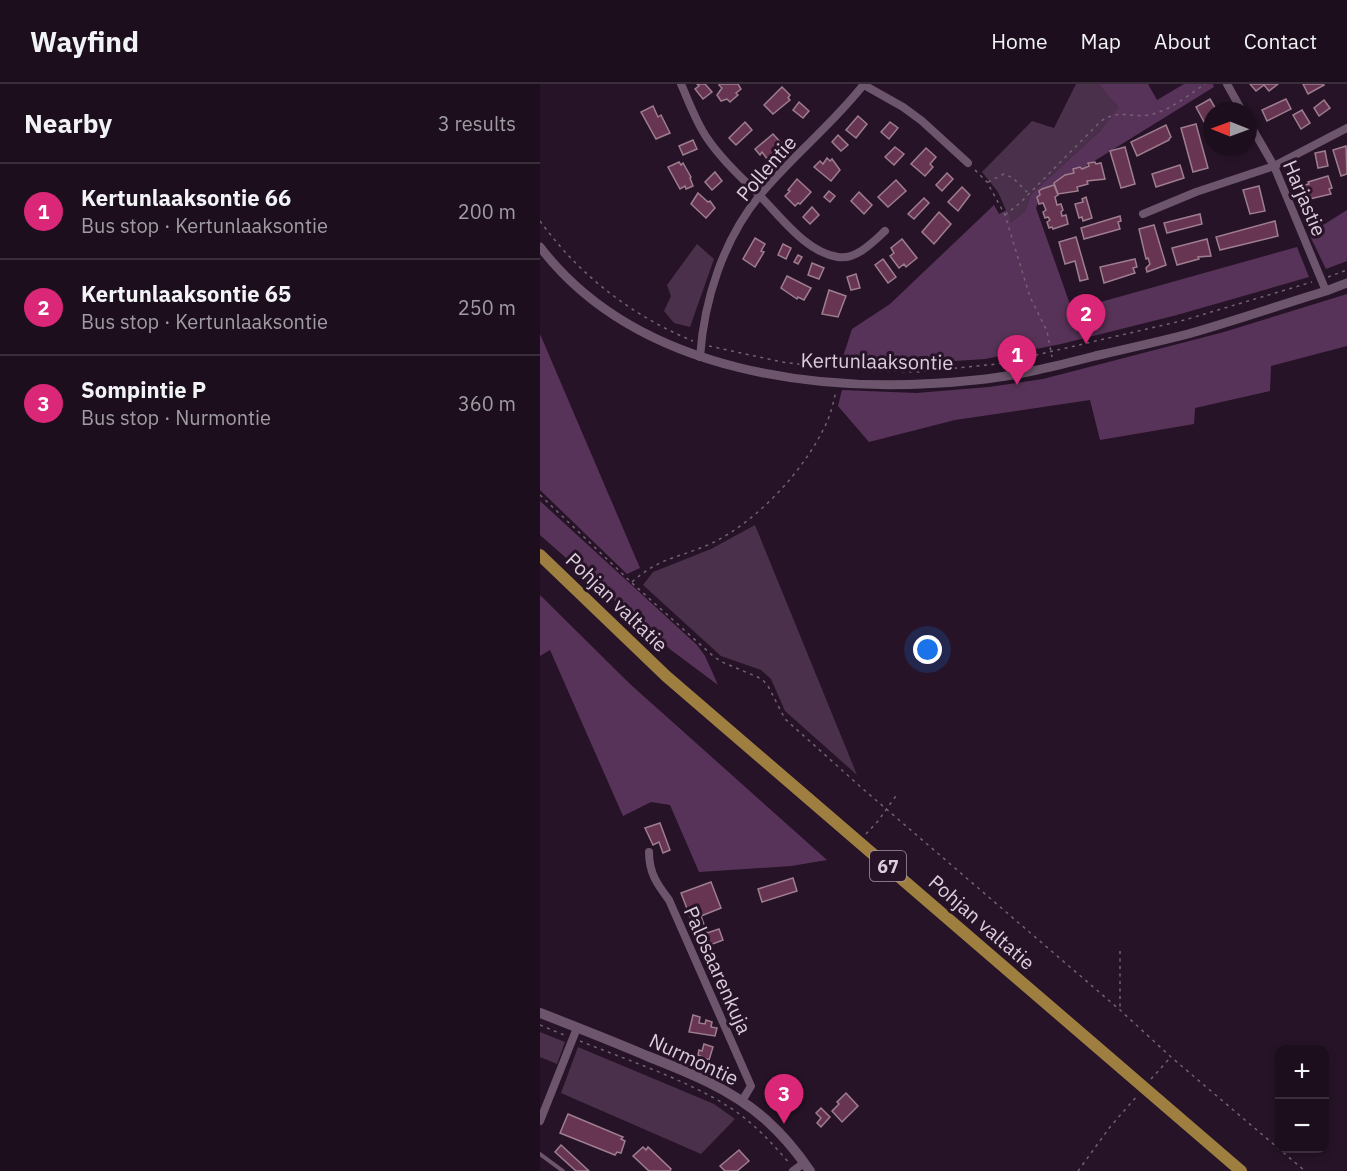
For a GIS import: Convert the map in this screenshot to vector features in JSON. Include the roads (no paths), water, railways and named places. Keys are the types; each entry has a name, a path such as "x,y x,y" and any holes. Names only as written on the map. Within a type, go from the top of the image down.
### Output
{"highway":[{"name":"Pohjan valtatie","path":"540,555 666,676 1241,1171"}],"main road":[{"name":"Nurmontie","path":"540,1013 690,1073 742,1101 785,1138 800,1169"}],"street":[{"path":"681,84 705,136 726,164 796,235 823,252 839,258 853,255 869,246 885,231"},
{"path":"1227,84 1237,102"},
{"path":"864,85 903,107 922,121 968,163"},
{"name":"Pollentie","path":"700,357 709,299 717,272 734,237 759,195 864,85"},
{"path":"1143,214 1196,192 1274,166 1347,128"},
{"name":"Harjastie","path":"1257,137 1274,166 1326,291"},
{"name":"Kertunlaaksontie","path":"540,247 603,307 641,332 669,346 736,368 837,382 919,384 977,380 1035,371 1188,334 1326,291 1347,282"},
{"name":"Palosaarenkuja","path":"649,852 649,867 669,900 752,1086 742,1101"},
{"path":"540,1121 577,1028"}],"lane":[{"path":"540,1154 563,1171"}],"place":[{"name":"Kertunlaaksontie 65","path":"1086,344"},
{"name":"Kertunlaaksontie 66","path":"1017,385"},
{"name":"Sompintie P","path":"784,1124"}]}
